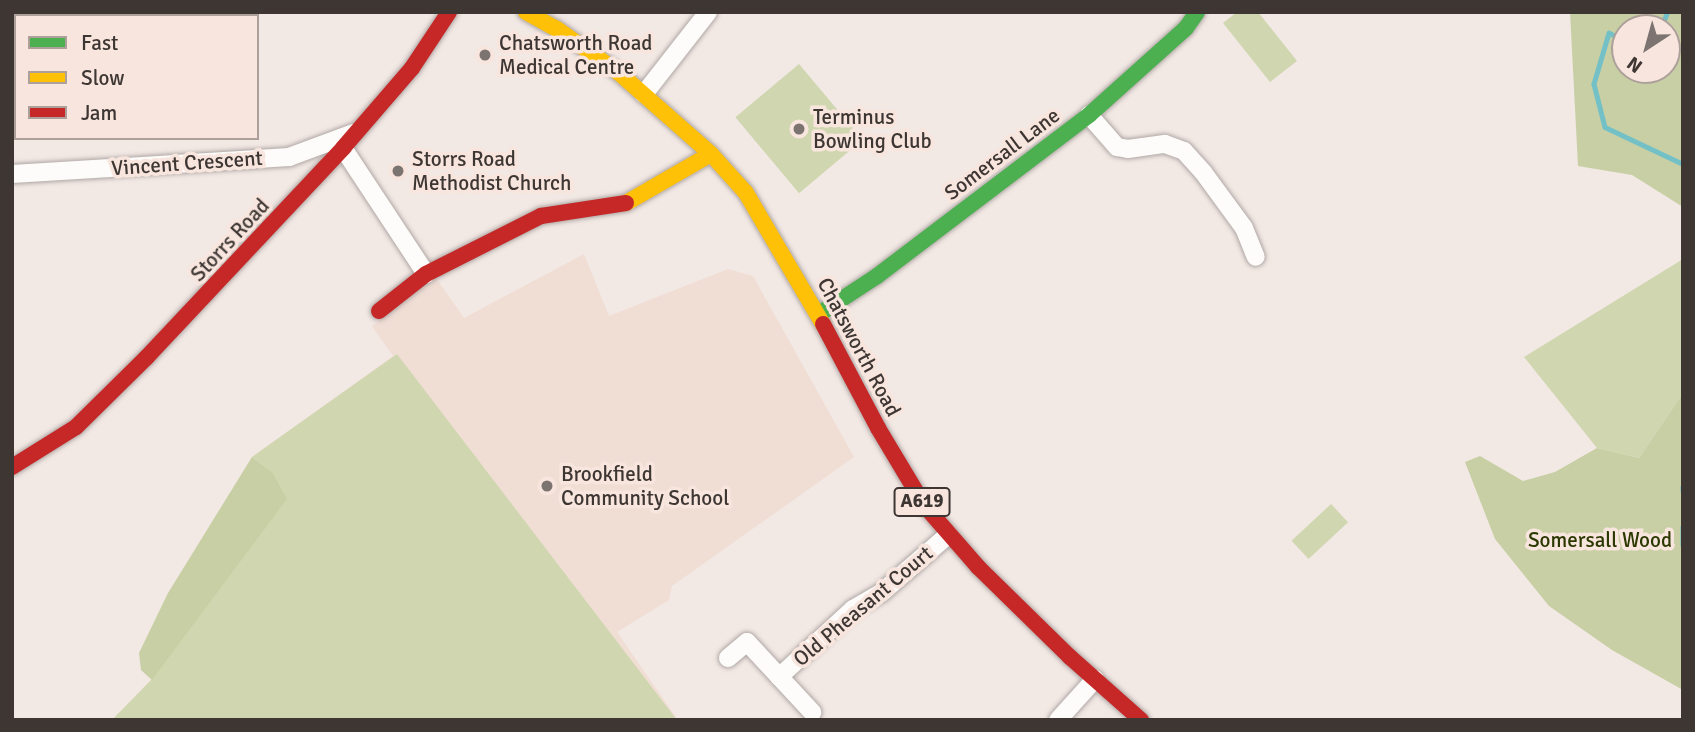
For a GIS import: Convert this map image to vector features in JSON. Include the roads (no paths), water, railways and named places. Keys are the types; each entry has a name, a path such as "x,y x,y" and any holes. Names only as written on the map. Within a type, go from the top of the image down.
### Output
{"main road":[{"name":"Storrs Road","path":"12,467 76,427 117,389 343,148 412,68 449,12"},
{"name":"Chatsworth Road","path":"526,12 601,58 711,154 746,192 819,313 878,428 919,497 948,535 1095,679 1141,720"},
{"name":"Somersall Lane","path":"819,313 877,276 1088,115 1186,28 1197,12"},
{"path":"379,311 426,274 541,216 624,204 711,154"}],"street":[{"path":"644,94 708,12"},
{"path":"1088,115 1117,146 1128,149 1166,144 1185,151 1244,228 1256,257"},
{"name":"Vincent Crescent","path":"12,174 289,157 357,132"},
{"path":"343,148 426,274"},
{"name":"Old Pheasant Court","path":"779,677 853,609 881,593 948,535"},
{"name":"Old Pheasant Court","path":"728,658 747,642 812,712"},
{"path":"1058,720 1095,679"}],"waterway":[{"path":"1611,34 1609,33 1594,84 1605,127 1683,164"},
{"path":"1683,527 1683,545"}],"place":[{"name":"Chatsworth Road Medical Centre","path":"485,55"},
{"name":"Terminus Bowling Club","path":"799,129"},
{"name":"Storrs Road Methodist Church","path":"398,171"},
{"name":"Brookfield Community School","path":"547,486"}],"park label":[{"name":"Somersall Wood","path":"1600,540"}]}
